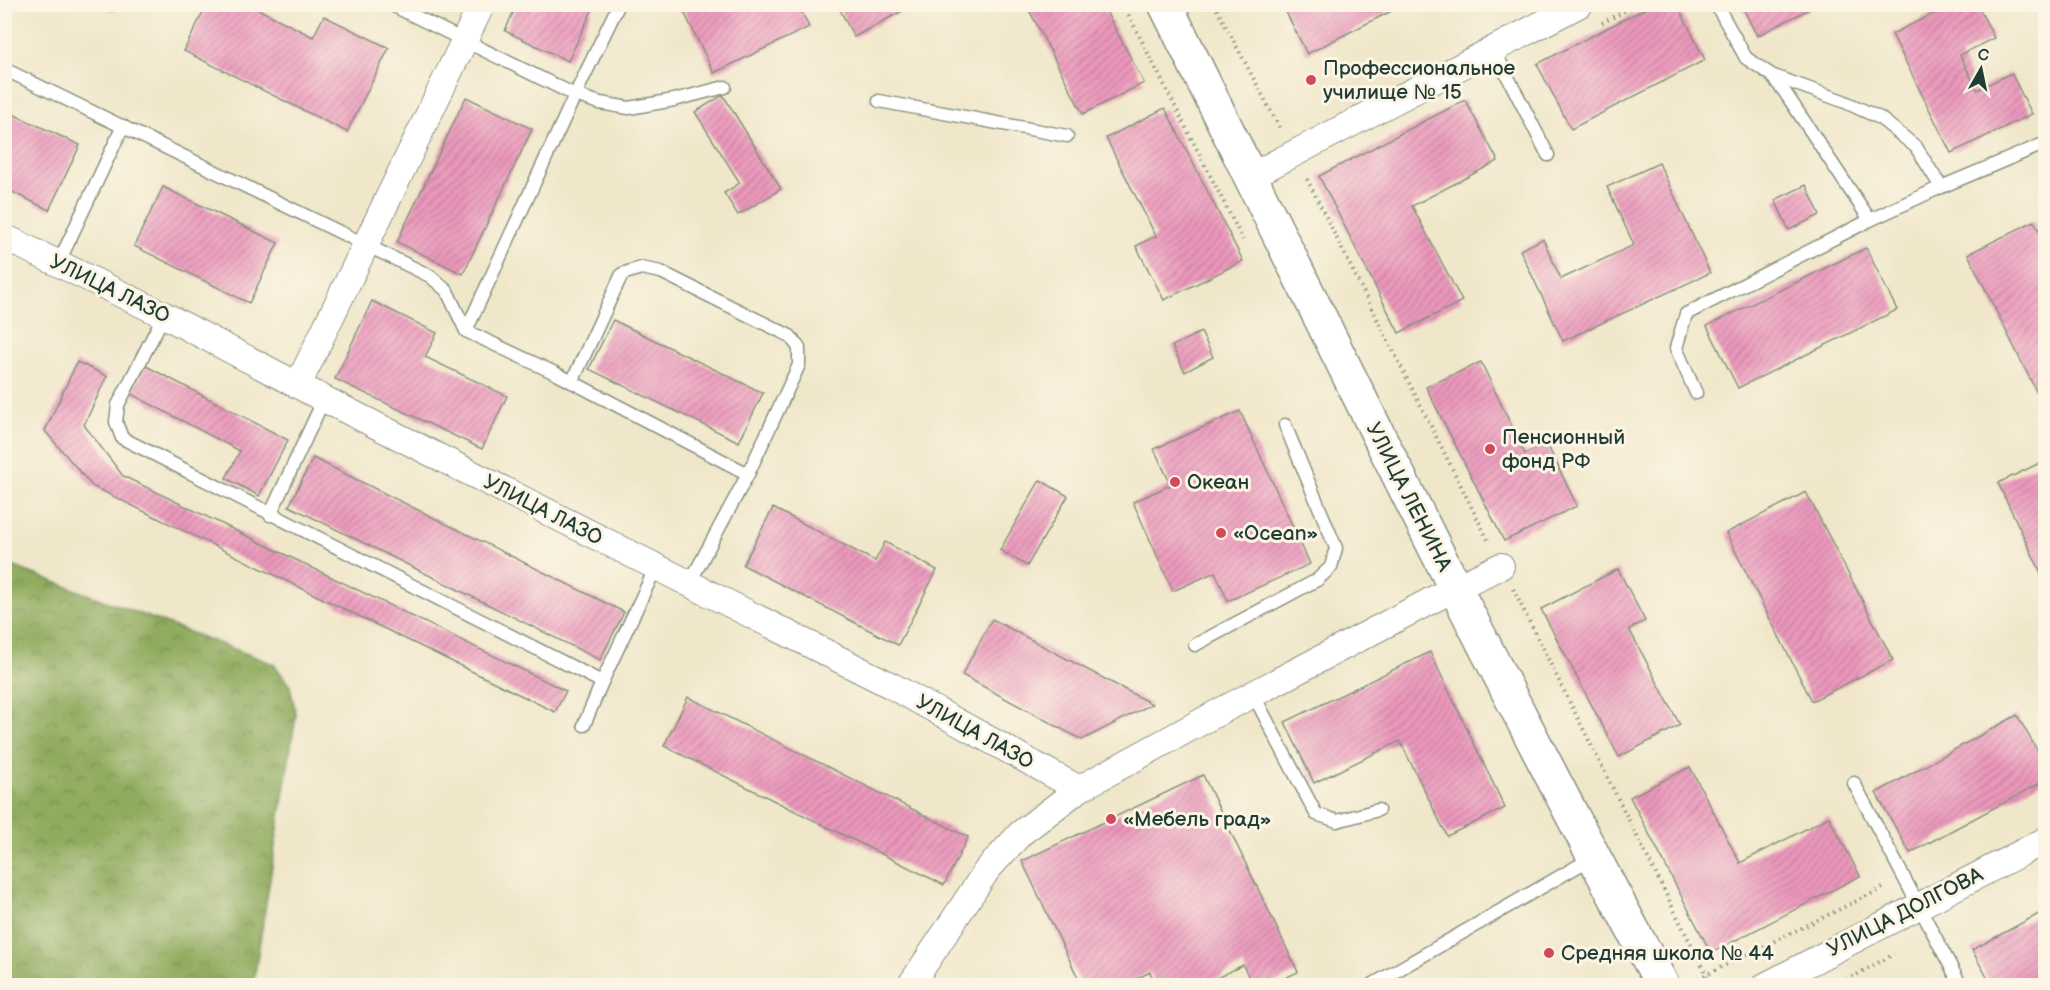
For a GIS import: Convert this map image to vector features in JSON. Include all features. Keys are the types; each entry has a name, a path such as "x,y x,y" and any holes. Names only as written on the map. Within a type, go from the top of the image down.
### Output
{"street":[{"path":"298,385 482,4"},
{"name":"УЛИЦА ЛЕНИНА","path":"1165,4 1406,493 1593,857 1677,984"},
{"path":"1251,176 1580,4"},
{"name":"УЛИЦА ЛАЗО","path":"4,237 164,315 324,399 890,685 1079,789"},
{"path":"909,986 987,870 1021,833 1079,789 1253,694 1501,566"},
{"name":"УЛИЦА ДОЛГОВА","path":"1765,986 2046,840"}],"lane":[{"path":"390,4 575,95 600,103 629,108 674,100 725,87"},
{"path":"466,331 619,4"},
{"path":"1716,4 1746,58 1770,74 1843,101 1880,118 1916,147 1941,187"},
{"path":"1494,50 1548,155"},
{"path":"4,69 430,276 447,291 466,331 555,373 748,474"},
{"path":"1770,74 1784,91 1870,220"},
{"path":"879,100 1067,136"},
{"path":"58,264 123,126"},
{"path":"1696,393 1676,348 1686,314 1870,220 2046,143"},
{"path":"572,382 622,274 641,268 661,272 790,336 800,348 799,365 748,474 689,584"},
{"path":"164,315 118,405 116,422 122,438 602,682"},
{"path":"270,515 324,399"},
{"path":"1196,645 1317,580 1331,567 1336,548 1285,424"},
{"path":"584,725 656,567"},
{"path":"1253,694 1317,814 1337,821 1378,810"},
{"path":"1854,783 1961,986"},
{"path":"1370,986 1593,857"}],"path":[{"path":"1214,4 1294,154"},
{"path":"1677,984 1906,878"}],"green space":[{"path":"4,563 274,664 290,686 296,715 253,985 5,985"}],"building":[{"path":"99,4 116,4 113,11"},
{"path":"207,4 248,4 313,37 324,16 389,48 347,132 184,51"},
{"path":"517,4 595,4 568,61 505,31"},
{"path":"680,4 798,4 809,27 714,73"},
{"path":"837,4 915,4 854,37"},
{"path":"1026,4 1102,4 1144,83 1083,114"},
{"path":"1282,4 1405,4 1307,54"},
{"path":"1654,4 1677,4 1705,60 1571,129 1537,64"},
{"path":"1741,4 1819,4 1757,36"},
{"path":"1953,4 1977,4 1994,38 1960,55 1977,90 2011,73 2032,114 1951,153 1892,34"},
{"path":"723,95 781,189 738,215 724,193 740,183 695,112"},
{"path":"466,97 532,129 463,274 397,242"},
{"path":"1465,100 1498,161 1412,206 1462,301 1399,333 1319,176"},
{"path":"1165,108 1243,261 1164,300 1136,246 1156,236 1106,138"},
{"path":"4,110 80,145 49,210 4,188"},
{"path":"1659,163 1710,273 1563,341 1520,250 1543,239 1561,279 1634,245 1607,187"},
{"path":"1806,185 1820,215 1789,230 1775,200"},
{"path":"163,187 278,243 249,303 134,246"},
{"path":"2034,221 2046,244 2046,391 2038,395 1968,254"},
{"path":"1866,248 1897,310 1738,388 1707,326"},
{"path":"372,301 437,333 425,357 507,396 482,449 335,379"},
{"path":"613,320 763,393 739,442 589,369"},
{"path":"1201,332 1213,357 1185,372 1172,346"},
{"path":"77,362 107,376 84,425 123,476 566,691 555,712 92,486 45,431"},
{"name":"Пенсионный фонд РФ","path":"1481,362 1525,454 1547,444 1577,506 1504,541 1426,387"},
{"path":"146,366 288,440 259,496 226,478 240,451 131,394"},
{"name":"«Оcean»","path":"1240,411 1310,564 1228,601 1215,572 1173,591 1133,502 1171,485 1154,449"},
{"path":"313,458 624,612 600,660 289,506"},
{"path":"2046,460 2046,583 1998,483"},
{"path":"1040,480 1068,496 1027,566 1000,550"},
{"path":"1806,492 1893,660 1812,701 1726,533"},
{"path":"773,508 875,561 885,542 937,570 898,645 743,565"},
{"path":"1618,569 1645,621 1629,629 1680,725 1619,757 1541,609"},
{"path":"992,619 1152,704 1082,740 962,675"},
{"path":"1430,652 1505,808 1447,836 1400,741 1314,783 1285,722"},
{"path":"688,697 968,837 944,885 664,746"},
{"path":"2017,715 2046,766 2046,780 1910,853 1876,793"},
{"path":"1690,767 1740,863 1829,817 1860,876 1711,953 1630,797"},
{"path":"1203,775 1298,972 1268,986 1253,986 1243,965 1201,986 1156,986 1150,972 1122,986 1082,986 1022,861"},
{"path":"2046,910 2046,986 1992,986 1972,950"}],"place":[{"name":"Профессиональное училище № 15","path":"1311,80"},
{"name":"Пенсионный фонд РФ","path":"1490,449"},
{"name":"Океан","path":"1175,482"},
{"name":"«Оcean»","path":"1221,533"},
{"name":"«Мебель град»","path":"1111,819"},
{"name":"Средняя школа № 44","path":"1549,953"}]}
